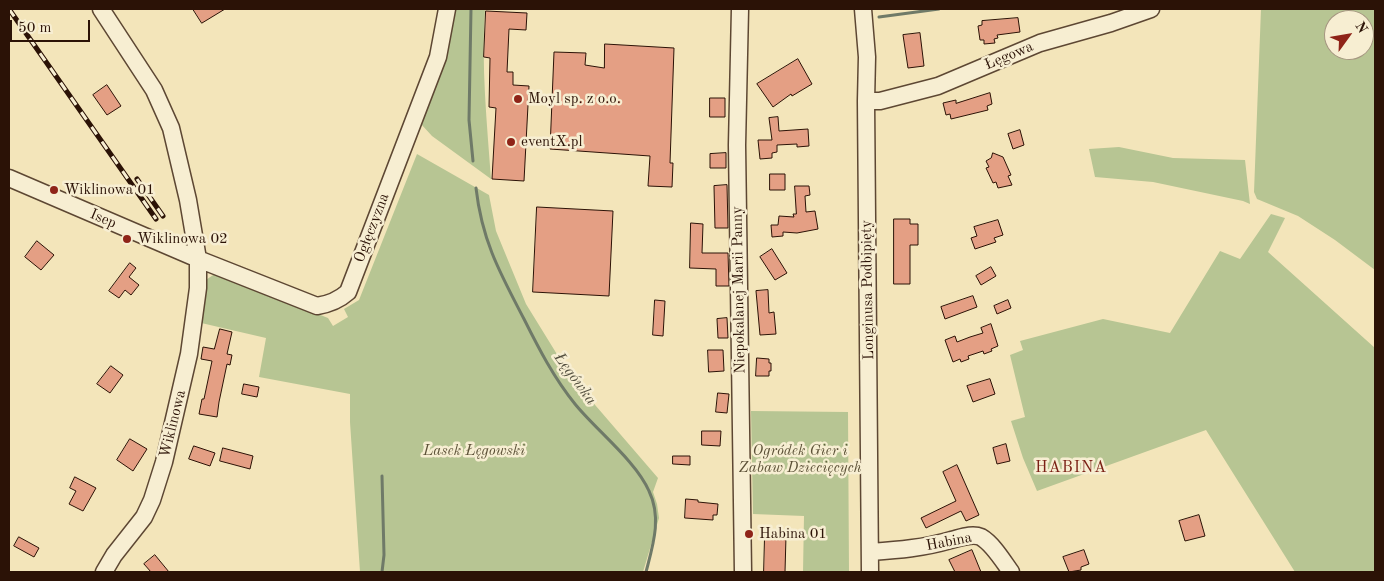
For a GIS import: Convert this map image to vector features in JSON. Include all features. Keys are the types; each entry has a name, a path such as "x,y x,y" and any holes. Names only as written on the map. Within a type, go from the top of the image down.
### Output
{"street":[{"name":"Wiklinowa","path":"101,9 154,90 171,128 188,200 198,259 198,288 189,354 164,462 152,500 144,517 114,555 104,572"},
{"name":"Ogłęczyzna","path":"198,259 317,306 340,300 348,292 438,57 447,9"},
{"name":"Niepokalanej Marii Panny","path":"740,9 737,145 743,572"},
{"name":"Longinusa Podbipięty","path":"863,9 868,57 866,101 870,572"},
{"name":"Łęgowa","path":"866,101 880,101 938,86 1040,43 1151,9"},
{"name":"Isep","path":"9,178 198,259"},
{"name":"Habina","path":"871,552 922,548 961,537 976,536 986,541 1011,572"}],"green space":[{"path":"452,9 485,9 484,73 491,179 432,136 421,124"},
{"path":"1261,9 1375,9 1375,270 1335,240 1298,216 1257,199 1254,192"},
{"path":"1119,147 1173,158 1245,160 1250,204 1153,182 1095,177 1089,149"},
{"name":"Lasek Łęgowski","path":"417,154 489,195 496,231 526,304 571,377 658,478 653,492 659,518 643,572 360,572 350,422 350,394 259,377 266,338 197,322 203,282 216,273 328,318 333,326 348,317 344,309 359,300"},
{"path":"1271,214 1285,218 1268,252 1375,348 1375,572 1295,572 1206,430 1037,491 1023,458 1011,421 1025,417 1010,355 1023,350 1020,341 1103,319 1170,333 1220,251 1240,259"},
{"name":"Ogródek Gier i Zabaw Dziecięcych","path":"751,411 848,412 849,572 803,572 804,516 753,514"}],"building":[{"path":"193,9 225,9 202,23"},
{"path":"486,11 527,13 526,30 509,29 507,72 513,72 513,85 529,86 524,181 492,179 496,108 489,107 490,58 484,57"},
{"path":"1018,18 1020,32 997,35 998,38 994,39 995,43 984,44 984,40 980,40 978,26 982,25 982,21"},
{"path":"920,33 924,66 908,68 903,35"},
{"path":"605,44 674,48 670,163 673,163 672,187 648,186 650,156 550,149 554,52 586,53 585,65 604,68"},
{"path":"798,59 812,84 792,96 791,94 773,107 757,84"},
{"path":"107,85 121,106 107,115 93,95"},
{"path":"990,93 992,104 987,106 988,110 951,119 950,114 946,115 943,103 956,100 956,103"},
{"path":"710,98 725,98 725,117 710,117"},
{"path":"778,117 779,131 808,129 809,146 797,147 797,144 777,145 777,152 772,153 772,158 760,159 758,140 772,140 769,118"},
{"path":"1020,130 1024,145 1013,149 1008,134"},
{"path":"726,153 726,168 710,168 710,154"},
{"path":"993,153 1003,157 1011,175 1008,176 1012,185 998,188 996,182 993,183 986,168 989,167 986,161 991,158"},
{"path":"770,174 785,174 785,190 770,190"},
{"path":"727,185 728,228 715,228 714,186"},
{"path":"795,186 809,186 810,195 805,196 806,212 815,211 818,229 797,233 783,232 783,236 772,237 771,225 778,225 779,216 794,217 793,214 796,214"},
{"path":"537,207 613,211 609,296 533,292"},
{"path":"894,219 910,219 910,224 918,224 918,245 910,245 910,284 894,284"},
{"path":"998,220 1003,235 994,238 996,242 975,249 971,238 977,236 974,227"},
{"path":"691,223 703,224 702,253 728,253 729,286 716,286 716,269 690,268"},
{"path":"37,241 54,255 41,270 25,257"},
{"path":"772,249 787,273 775,280 760,257"},
{"path":"130,263 136,268 129,277 139,285 131,295 125,290 119,298 109,291"},
{"path":"991,267 996,276 981,285 976,276"},
{"path":"768,290 769,313 774,312 776,334 760,335 756,291"},
{"path":"973,296 977,307 945,319 941,307"},
{"path":"655,300 665,301 663,336 653,335"},
{"path":"1008,300 1011,308 997,314 994,306"},
{"path":"727,318 728,338 718,338 717,319"},
{"path":"991,324 998,346 984,354 983,351 968,356 969,359 961,362 960,359 953,362 945,340 955,336 957,342 983,333 981,328"},
{"path":"220,329 232,332 227,354 232,355 230,365 227,364 217,417 199,414 212,361 201,359 203,347 214,349"},
{"path":"708,350 723,350 724,371 709,372"},
{"path":"757,358 769,359 771,371 769,371 769,376 756,376"},
{"path":"111,366 123,375 110,393 97,384"},
{"path":"990,379 995,394 973,402 967,386"},
{"path":"244,384 259,387 257,397 242,394"},
{"path":"718,393 729,394 727,413 716,412"},
{"path":"702,431 721,431 720,446 702,445"},
{"path":"130,439 147,449 133,471 117,460"},
{"path":"1006,444 1010,461 997,464 993,448"},
{"path":"194,446 215,453 210,466 189,459"},
{"path":"223,448 253,456 250,469 220,461"},
{"path":"673,456 690,456 690,465 673,464"},
{"path":"957,465 979,515 966,521 961,511 926,528 921,518 956,501 943,472"},
{"path":"75,477 96,488 83,511 69,504 76,491 70,488"},
{"path":"686,499 718,504 717,515 713,515 713,520 685,518"},
{"path":"1199,515 1205,536 1185,541 1179,521"},
{"path":"765,535 786,536 785,572 764,572"},
{"path":"19,537 39,548 34,557 14,546"},
{"path":"972,550 981,572 955,572 949,560"},
{"path":"1084,550 1089,564 1081,567 1081,570 1069,572 1063,557"},
{"path":"155,555 169,572 151,572 144,564"}],"waterway":[{"name":"Łęgówka","path":"471,9 469,120 473,161"},
{"path":"879,17 939,9"},
{"name":"Łęgówka","path":"476,188 487,241 493,256 547,363 575,404 635,468 649,491 653,501 656,521 646,572"},
{"path":"382,476 384,555 382,572"}],"railway":[{"path":"9,9 156,219"},
{"path":"137,179 163,216"}],"place":[{"name":"Moyl sp. z o.o.","path":"518,99"},
{"name":"eventX.pl","path":"511,142"},
{"name":"Wiklinowa 01","path":"54,190"},
{"name":"Wiklinowa 02","path":"127,239"},
{"name":"Habina 01","path":"749,534"}],"district":[{"name":"HABINA","path":"1071,468"}]}
